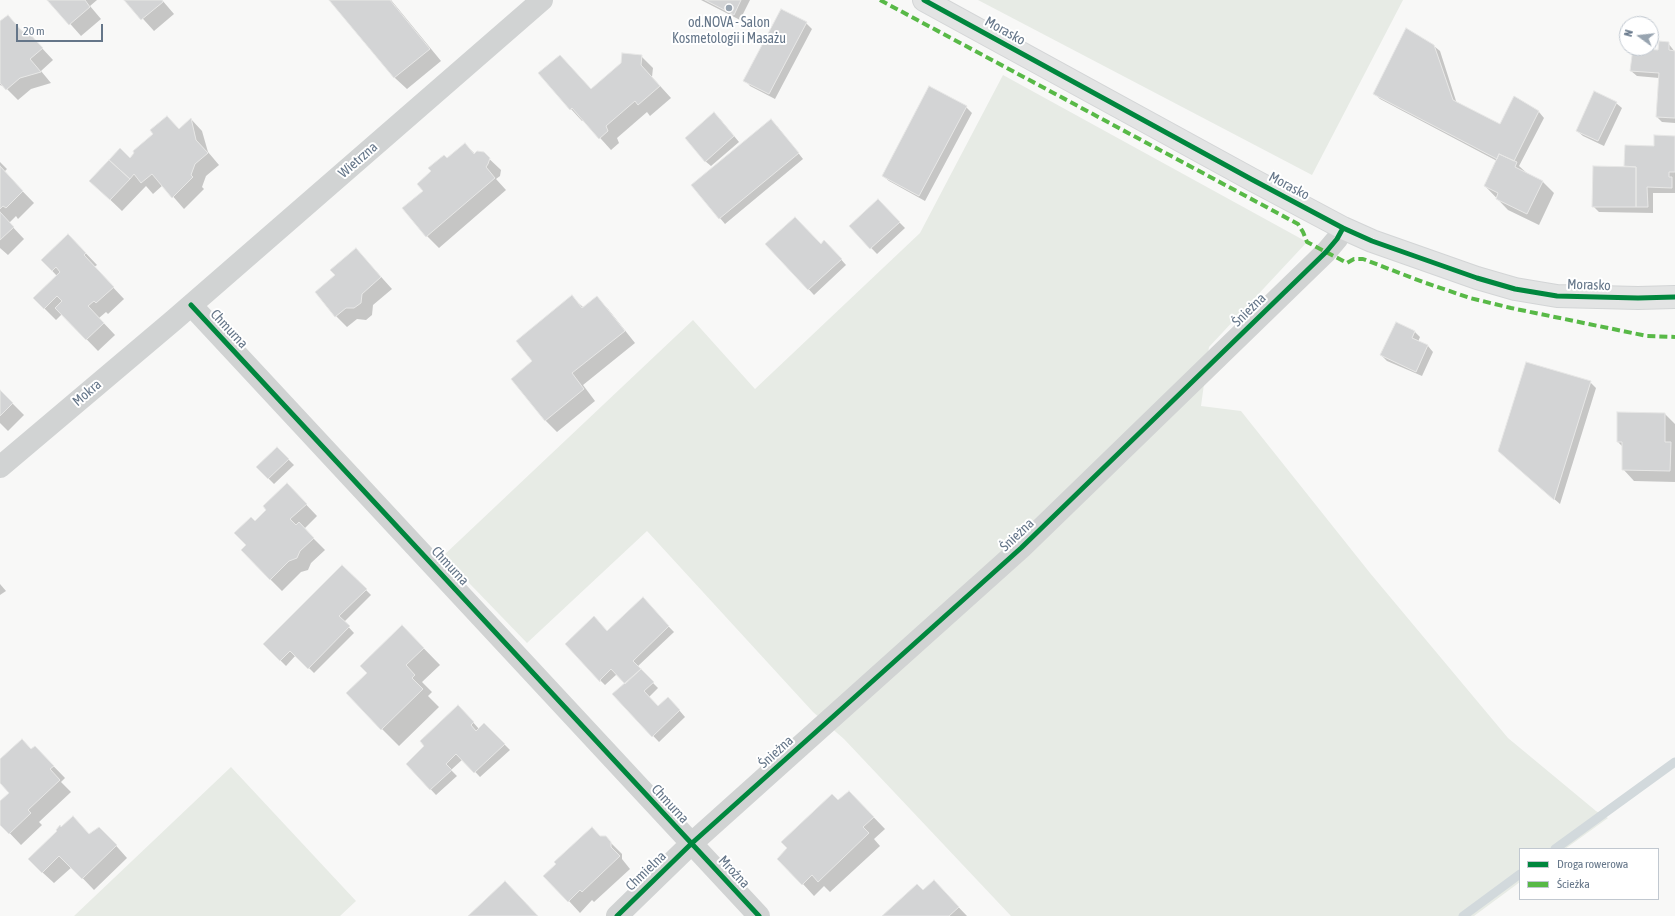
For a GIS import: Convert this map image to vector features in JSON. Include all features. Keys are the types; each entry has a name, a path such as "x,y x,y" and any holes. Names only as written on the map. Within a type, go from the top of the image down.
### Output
{"street":[{"name":"Wietrzna","path":"174,320 542,0"},
{"name":"Morasko","path":"924,0 1343,228 1399,251 1477,278 1515,289 1557,296 1638,298 1675,297"},
{"name":"Śnieżna","path":"691,844 1021,548 1326,252 1337,239 1343,228"},
{"name":"Chmurna","path":"191,305 691,844"},
{"name":"Mokra","path":"0,467 174,320"},
{"name":"Chmielna","path":"617,916 691,844"},
{"name":"Mroźna","path":"691,844 759,916"}],"shaded area":[{"path":"978,0 1403,0 1312,175"},
{"path":"1003,75 1307,242 1209,347 1201,406 1241,411 1370,573 1508,738 1596,811 1608,818 1566,848 1519,848 1519,883 1474,916 1011,916 844,739 813,712 647,531 527,643 443,556 693,320 755,389 920,233"},
{"path":"231,767 356,901 340,916 74,916"}],"building":[{"path":"47,0 85,0 90,7 69,25"},
{"path":"124,0 162,0 163,2 141,20"},
{"path":"329,0 390,0 430,49 394,78"},
{"name":"od.NOVA - Salon Kosmetologii i Masażu","path":"705,0 741,0 734,15"},
{"path":"781,9 807,22 769,94 743,81"},
{"path":"8,15 25,35 28,32 43,48 30,59 41,72 20,78 6,90 0,83 0,21"},
{"path":"1406,28 1434,45 1453,100 1500,124 1514,96 1539,111 1514,161 1499,154 1497,159 1373,94"},
{"path":"1659,41 1669,42 1669,50 1675,51 1675,118 1656,117 1659,73 1630,71 1632,56 1659,56"},
{"path":"622,53 642,55 641,65 660,86 638,105 635,101 606,126 608,131 599,139 572,108 570,110 538,73 560,55 591,89 621,63"},
{"path":"929,86 967,106 919,196 882,176"},
{"path":"1594,91 1617,102 1598,141 1576,131"},
{"path":"714,112 734,136 705,162 685,138"},
{"path":"167,116 179,129 191,118 196,140 208,153 195,164 191,175 193,177 172,198 152,174 141,183 134,174 130,179 109,160 120,148 130,158 134,153 133,151 153,134 150,130"},
{"path":"771,119 799,153 719,219 691,185"},
{"path":"1654,135 1675,136 1675,172 1669,172 1669,177 1672,177 1672,188 1647,187 1648,207 1636,207 1636,167 1624,166 1625,145 1654,146"},
{"path":"465,143 474,154 477,151 484,152 490,158 486,167 495,178 426,237 402,208 423,191 417,184 431,171 428,168 444,155 447,158"},
{"path":"1499,154 1517,162 1515,167 1543,181 1527,214 1496,199 1498,193 1484,186"},
{"path":"109,160 130,179 110,200 89,181"},
{"path":"0,166 23,191 6,208 3,206 0,209"},
{"path":"1593,166 1636,167 1636,207 1592,207"},
{"path":"878,199 900,222 870,249 849,226"},
{"path":"0,212 14,227 0,240"},
{"path":"795,217 821,244 824,240 842,259 808,290 765,244"},
{"path":"68,234 86,253 84,255 114,287 96,303 94,301 88,306 104,323 86,340 55,308 62,301 57,296 44,309 33,298 60,272 56,267 52,271 41,260"},
{"path":"356,248 381,277 362,294 361,303 354,308 346,308 335,317 315,292 335,275 330,270"},
{"path":"572,295 582,308 597,296 625,331 572,373 584,389 545,421 511,379 532,361 516,341"},
{"path":"1396,322 1415,331 1412,338 1428,345 1416,372 1380,355"},
{"path":"1526,362 1591,381 1554,500 1498,451"},
{"path":"0,390 13,403 0,416"},
{"path":"1617,412 1665,413 1665,442 1671,442 1670,471 1622,470 1622,442 1617,442"},
{"path":"277,447 289,459 268,479 256,467"},
{"path":"287,483 307,504 290,519 296,525 299,522 314,538 300,551 297,558 289,561 270,580 241,550 246,545 234,533 251,517 255,521 266,510 263,506"},
{"path":"342,565 367,589 339,616 350,626 308,669 290,651 280,661 263,644"},
{"path":"643,597 669,626 633,661 641,669 625,684 611,669 600,680 600,682 565,644 594,616 607,631"},
{"path":"402,625 424,648 406,665 415,675 412,678 423,689 381,730 346,693 367,673 360,666"},
{"path":"641,669 654,682 644,691 658,706 668,697 680,710 652,737 612,694"},
{"path":"458,705 474,722 471,725 476,731 484,723 505,744 474,773 456,754 446,764 452,770 430,790 406,764 424,746 420,741"},
{"path":"22,739 31,749 35,746 54,766 50,769 60,780 28,810 31,813 9,834 0,825 0,801 9,793 0,783 0,759"},
{"path":"849,791 874,817 863,827 869,833 818,882 812,875 802,885 777,859 787,848 781,842 832,794 838,800"},
{"path":"73,816 89,834 99,827 117,845 82,879 59,856 42,873 28,859 57,831 56,830 60,825 61,827"},
{"path":"592,827 600,836 606,836 611,842 611,847 620,856 582,892 580,890 568,902 543,876 556,864 554,862"},
{"path":"934,880 959,907 949,916 882,916 917,884 923,890"},
{"path":"505,881 538,916 468,916 484,901"}],"waterway":[{"path":"1556,848 1675,762"},
{"path":"1463,916 1519,875"}],"marked path":[{"path":"880,0 1298,224 1307,242 1347,263 1354,259 1363,259 1470,298 1511,308 1647,336 1675,337"}],"cycle path":[{"path":"924,0 1251,179 1343,228 1372,241 1477,278 1515,289 1557,296 1638,298 1675,297"},
{"path":"617,916 691,844 1021,548 1326,252 1337,239 1343,228"},
{"path":"191,305 759,916"}],"place":[{"name":"od.NOVA - Salon Kosmetologii i Masażu","path":"729,8"}]}
